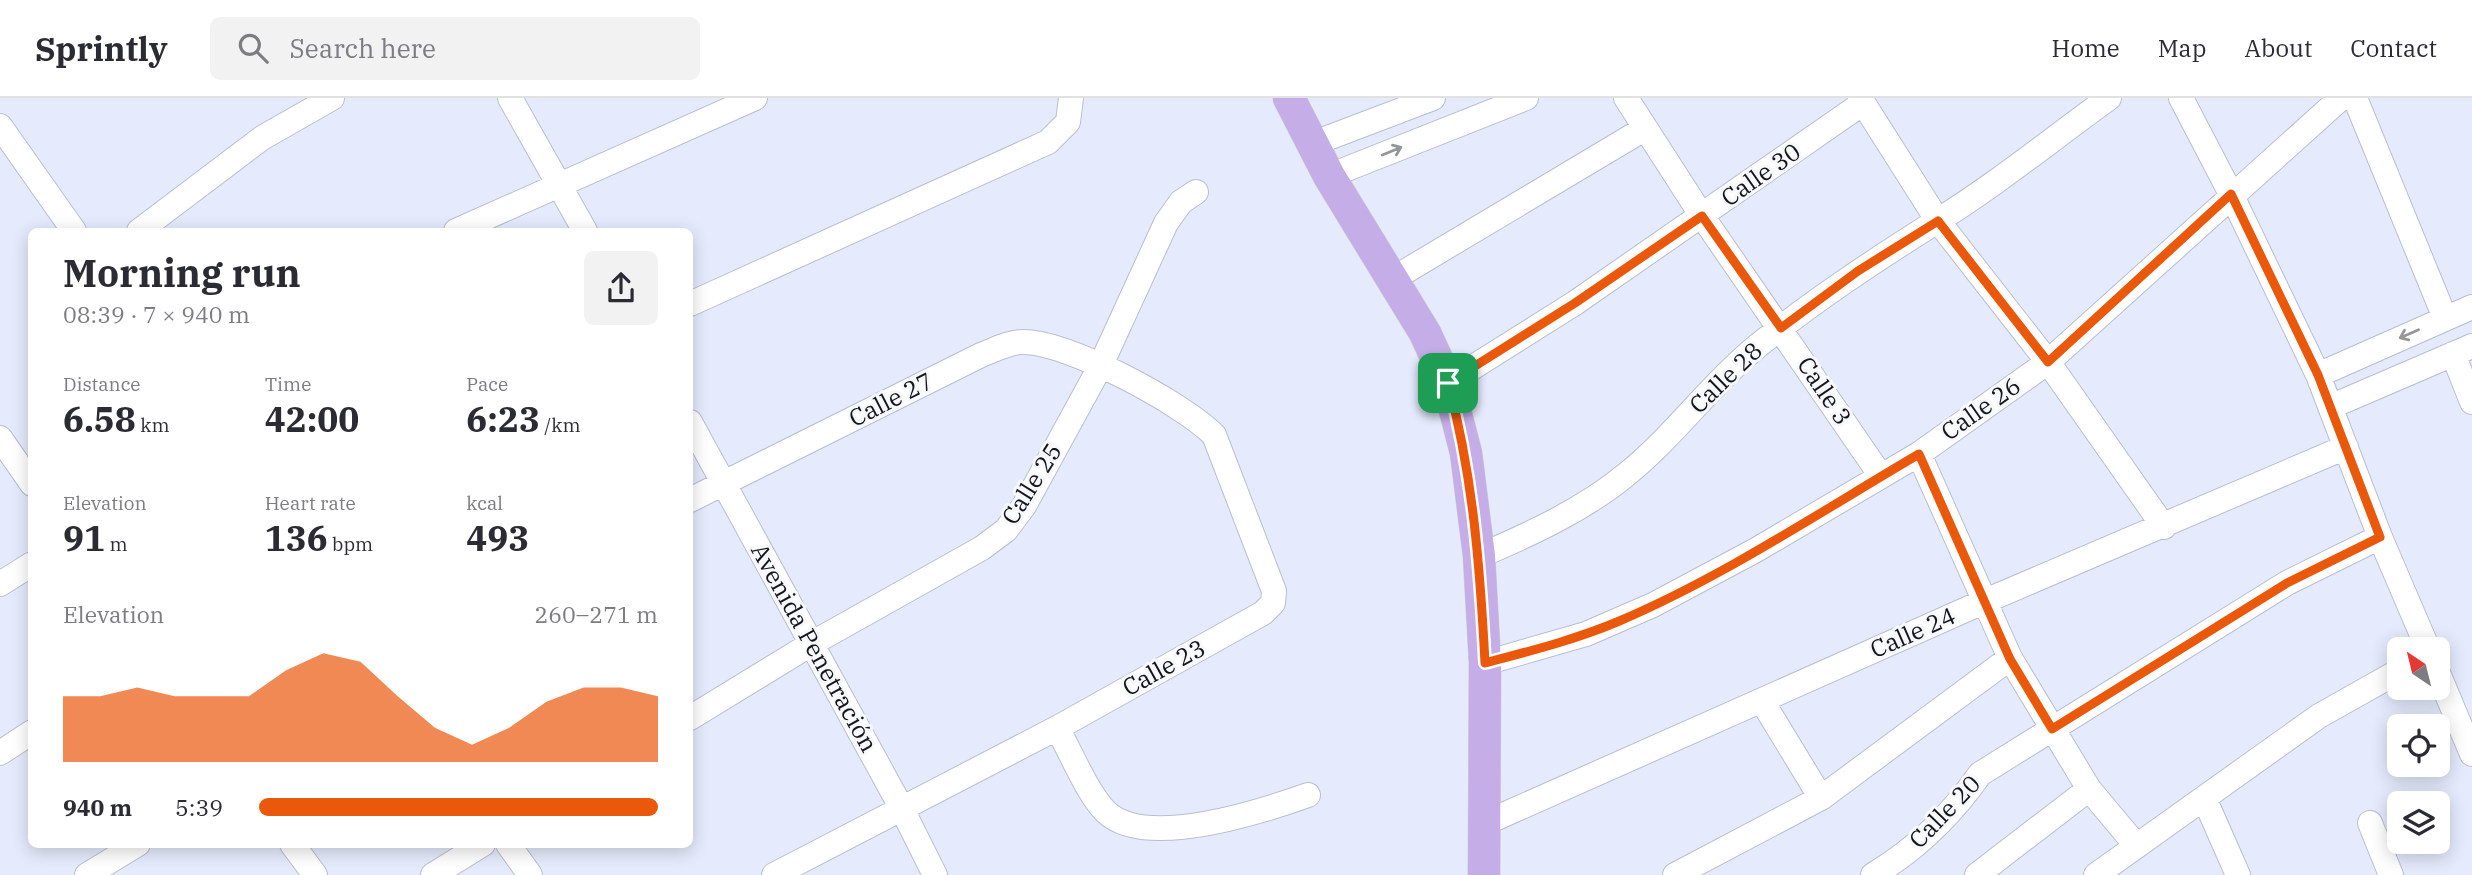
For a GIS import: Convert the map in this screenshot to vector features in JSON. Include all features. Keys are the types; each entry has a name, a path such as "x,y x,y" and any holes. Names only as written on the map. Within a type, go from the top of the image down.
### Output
{"main road":[{"path":"1289,98 1329,176 1425,333 1448,383 1466,453 1479,556 1485,663 1484,875"}],"street":[{"path":"143,228 262,138 331,98"},
{"path":"510,98 583,228"},
{"path":"463,228 560,185 716,106 755,98"},
{"path":"693,303 1048,142 1068,122 1070,98"},
{"path":"1312,144 1433,98"},
{"path":"1329,176 1526,98"},
{"name":"Calle 3","path":"1626,98 1702,216 1881,476"},
{"name":"Calle 28","path":"1479,556 1522,538 1625,476 1671,434 1729,371 1781,328 1858,271 1938,221 2109,98"},
{"path":"2181,98 2231,194 2318,375 2380,537 2423,637"},
{"name":"Calle 26","path":"1485,663 1552,645 1618,622 1756,550 1919,454 2048,362 2231,194 2341,98"},
{"path":"2355,98 2445,318"},
{"path":"1862,100 1938,221 2048,362 2164,527"},
{"name":"Calle 30","path":"1448,383 1575,303 1702,216 1862,100"},
{"path":"0,126 72,228"},
{"path":"1391,280 1644,129"},
{"name":"Calle 25","path":"693,716 811,644 982,548 1006,530 1024,506 1100,367 1166,223 1181,202 1196,192"},
{"path":"2318,375 2472,307"},
{"name":"Calle 27","path":"693,499 1001,347 1021,342 1043,344 1100,367"},
{"path":"2330,407 2463,350 2472,402"},
{"name":"Calle 23","path":"774,875 1057,728 1263,612 1273,603 1271,580 1214,435 1182,409 1100,367"},
{"name":"Avenida Penetración","path":"693,427 901,807 935,875"},
{"path":"0,438 28,478"},
{"name":"Calle 24","path":"1483,824 1983,602 2164,527 2346,447"},
{"path":"1919,454 2010,659 2089,789 2135,844"},
{"name":"Calle 20","path":"1873,875 1908,850 1946,816 1980,774 2287,583 2380,537"},
{"path":"0,584 28,566"},
{"path":"1675,875 1821,798 2010,659"},
{"path":"2096,875 2135,844 2205,800 2319,716 2387,678"},
{"path":"2449,700 2472,754"},
{"path":"1762,701 1821,798"},
{"path":"1057,728 1099,804 1123,822 1154,827 1192,824 1271,808 1308,795"},
{"path":"0,753 28,735"},
{"path":"1977,875 2089,789"},
{"path":"2205,800 2238,875"},
{"path":"2370,822 2391,875"},
{"path":"87,875 131,848"},
{"path":"295,848 315,875"},
{"path":"433,875 477,848"},
{"path":"511,848 530,875"}],"route":[{"path":"2231,194 2318,375 2380,537 2287,583 2052,729 2010,659 1919,454 1756,550 1618,622 1552,645 1485,663 1479,556 1466,453 1448,383 1575,303 1702,216 1781,328 1897,244 1938,221 2048,362 2231,194"}]}
